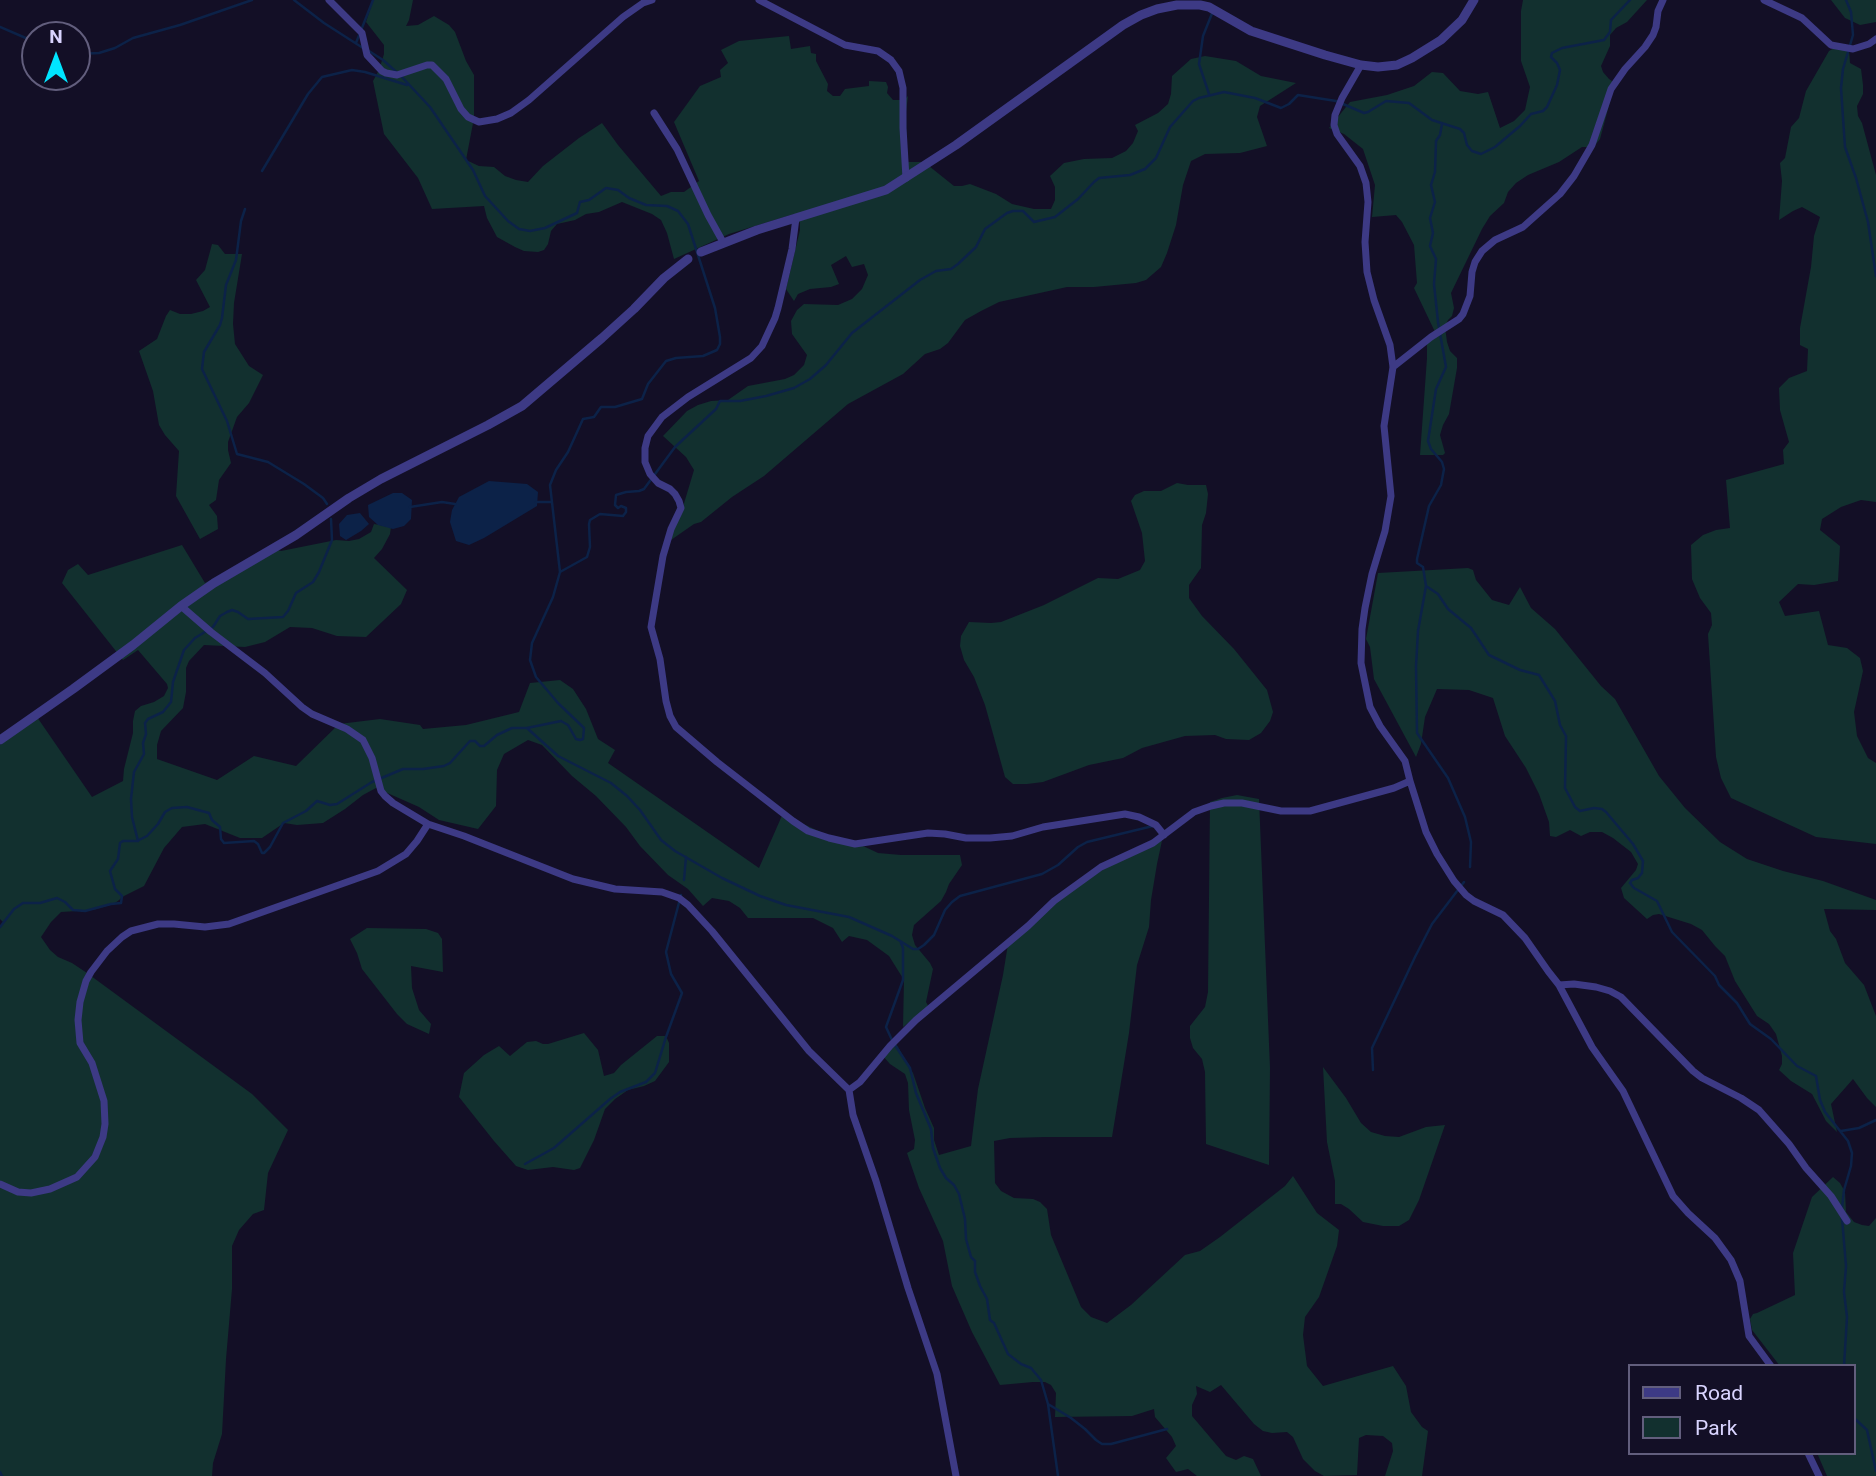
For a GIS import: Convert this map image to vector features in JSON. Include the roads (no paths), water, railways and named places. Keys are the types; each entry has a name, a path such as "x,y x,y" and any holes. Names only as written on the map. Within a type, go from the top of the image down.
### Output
{"street":[{"path":"329,0 362,33 367,55 382,71 397,75 427,65 435,67 446,79 461,109 468,117 479,122 511,113 623,17 652,0"},
{"path":"759,0 845,45 878,51 891,60 898,71 903,88 906,177"},
{"path":"0,740 214,583 296,535 370,485 522,406 688,259 723,242 893,186 967,137 1123,25 1157,5 1209,7 1251,31 1361,65 1378,67 1397,65 1423,52 1455,28 1474,0"},
{"path":"1393,367 1463,314 1470,296 1475,262 1482,251 1495,240 1523,228 1560,194 1574,176 1592,145 1611,89 1653,34 1663,0"},
{"path":"1764,0 1801,18 1826,42 1838,48 1860,48 1876,38"},
{"path":"1361,65 1337,110 1335,130 1360,166 1366,183 1367,272 1390,345 1393,367 1384,426 1391,496 1362,629 1361,663 1370,707 1405,761 1426,831 1459,889 1474,901 1503,915 1525,938 1559,985 1592,1047 1623,1091 1673,1196 1715,1238 1731,1260 1740,1281 1749,1336 1770,1364"},
{"path":"654,113 677,149 723,242"},
{"path":"796,218 793,249 778,308 762,346 751,358 688,397 662,417 648,436 645,448 645,462 650,474 675,494 681,508 663,556 651,627 660,659 666,701 676,727 716,762 808,831 855,844 928,834 978,839 1012,836 1043,827 1125,814 1156,825 1164,835"},
{"path":"181,606 312,714 347,729 363,740 372,758 381,791 393,803 428,824 573,879 615,889 662,892 679,898 712,931 809,1051 849,1090 853,1115 933,1360 956,1476"},
{"path":"849,1090 867,1075 890,1046 916,1020 1054,901 1101,867 1153,843 1194,812 1224,803 1242,803 1282,811 1310,811 1394,788 1410,781"},
{"path":"0,1184 18,1192 31,1193 50,1189 77,1177 90,1164 98,1150 105,1124 104,1101 92,1063 80,1043 80,1002 91,972 122,937 131,931 158,925 205,927 229,923 378,871 406,854 428,824"},
{"path":"1559,985 1596,987 1622,997 1693,1071 1759,1110 1831,1196 1847,1221"},
{"path":"1809,1455 1819,1476"}],"water":[{"path":"489,481 527,484 538,492 537,506 469,545 456,541 450,522 452,510 459,497"},
{"path":"393,493 402,493 412,500 411,519 404,526 393,529 378,525 369,517 368,505"},
{"path":"360,513 369,524 346,540 340,536 339,524 347,515"}],"waterway":[{"path":"91,53 115,48 133,38 252,0"},
{"path":"294,0 363,48"},
{"path":"356,43 373,0"},
{"path":"560,572 587,557 590,547 590,520 600,514 623,516 626,508 618,508 615,505 616,495 644,489 675,447 716,409 720,401 740,401 766,396 794,388 810,379 826,365 852,333 920,280 958,264 976,247 985,229 1007,213 1023,211 1034,222 1055,217 1099,178 1130,175 1145,169 1156,158 1170,127 1193,101 1224,92 1255,98 1281,108 1298,95 1336,101 1364,113 1386,101 1409,103 1432,120 1460,129 1472,151 1481,154 1495,147 1531,114 1547,107 1557,85 1560,70 1551,57 1552,53 1562,48 1604,40 1610,32 1611,20 1630,0"},
{"path":"1846,0 1851,12 1853,35 1843,69 1841,88 1845,147 1868,222 1876,276"},
{"path":"1209,94 1199,64 1203,36 1213,11"},
{"path":"0,27 21,36"},
{"path":"0,927 14,909 23,903 40,903 57,898 73,910 85,911 121,903 122,896 115,889 110,871 118,859 120,843 137,841 147,836 165,812 172,808 187,807 209,813 220,827 224,843 254,841 264,853 283,823 306,811 317,801 337,804 372,782 403,769 444,766 470,741 484,746 497,735 512,728 527,728 561,721 568,725 576,739 583,739 584,728 536,677 530,660 532,643 553,597 560,572 550,485 583,419 594,417 601,407 615,407 642,399 648,384 666,361 703,356 717,350 720,337 715,308 688,224 678,211 667,206 646,205 618,190 606,188 589,200 580,202 577,213 545,228 530,231 519,229 485,196 473,170 430,107 402,77 369,51"},
{"path":"262,171 308,94 322,77 352,70 407,85"},
{"path":"1442,124 1436,141 1435,172 1431,185 1435,202 1430,218 1433,233 1430,246 1436,259 1434,284 1446,367 1436,389 1428,441 1444,469 1441,485 1429,506 1417,559 1417,563 1423,567 1426,586 1418,631 1417,733 1448,778 1465,817 1471,842 1470,867"},
{"path":"245,209 236,260 226,285 222,318 204,352 202,369 227,421 237,454 268,462 304,484 327,504"},
{"path":"410,507 442,502 455,504"},
{"path":"536,502 550,502"},
{"path":"138,841 131,799 134,772 144,754 145,723 163,712 171,702 173,682 184,650 195,638 213,627 220,616 232,610 248,619 283,617 296,593 313,582 319,572 332,540 331,519"},
{"path":"1426,586 1438,594 1448,609 1471,628 1489,655 1520,670 1539,675 1555,701 1560,725 1566,736 1565,788 1575,807 1580,811 1594,808 1606,812 1633,844 1643,861 1642,873 1630,883 1657,901 1672,932 1715,976 1750,1024 1771,1039 1797,1066 1816,1076 1825,1112 1848,1141 1852,1153 1842,1208"},
{"path":"527,728 558,756 611,783 640,810 661,840 722,878 786,905 849,917 892,936 913,949 918,949 934,935 945,910 960,896 1042,874 1087,842 1153,826"},
{"path":"684,880 686,857"},
{"path":"1373,1070 1372,1048 1415,957 1432,924 1464,882"},
{"path":"525,1164 554,1148 610,1099 646,1082 655,1073 682,993 671,974 666,952 681,895"},
{"path":"892,1040 886,1027 903,980 901,943"},
{"path":"895,1045 910,1068 916,1093 931,1129 933,1148 940,1168 959,1194 966,1239 971,1257 975,1261 975,1272 987,1299 990,1320 994,1323 1008,1354 1031,1368 1041,1380 1048,1404 1058,1476"},
{"path":"1841,1131 1859,1128 1876,1120"},
{"path":"1842,1218 1847,1317 1844,1364"},
{"path":"1048,1404 1071,1418 1102,1444 1167,1429"},
{"path":"1855,1419 1867,1430 1876,1471"},
{"path":"0,1472 2,1476"}]}
